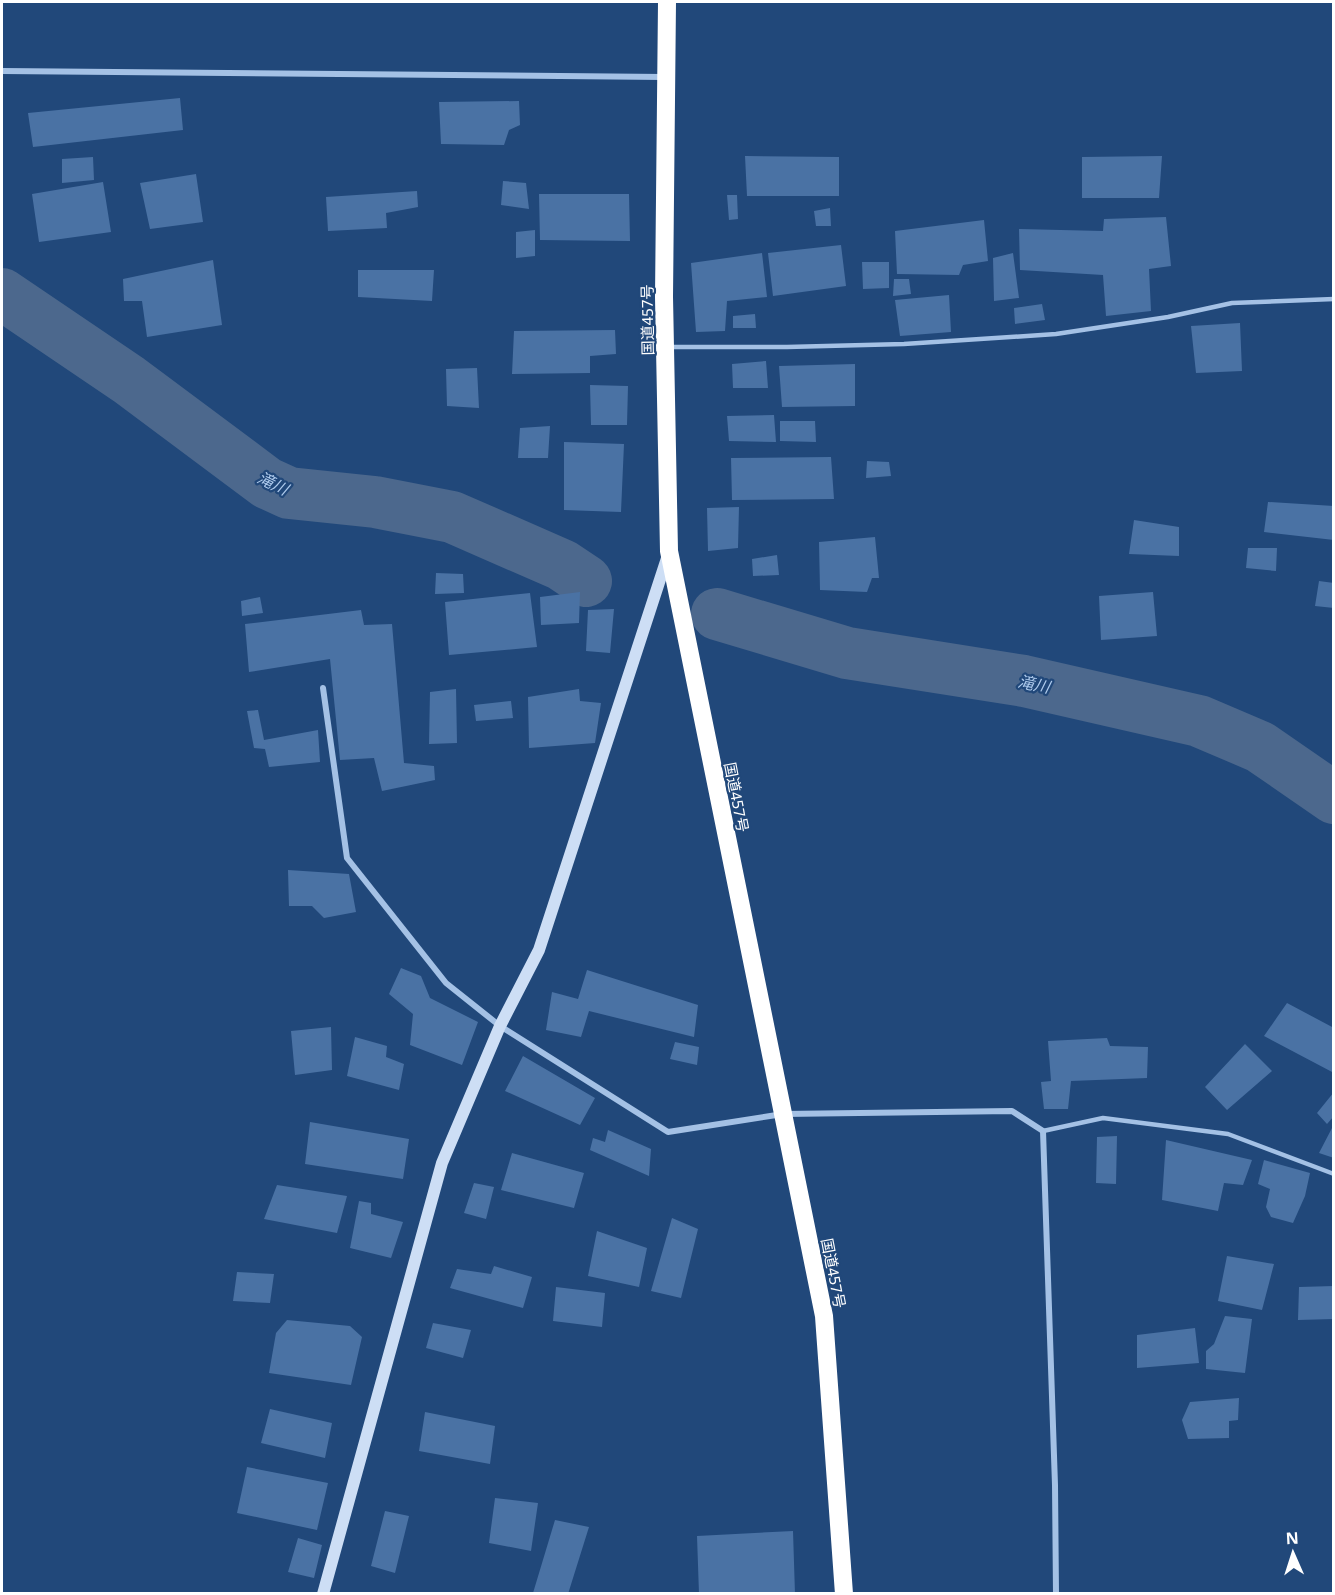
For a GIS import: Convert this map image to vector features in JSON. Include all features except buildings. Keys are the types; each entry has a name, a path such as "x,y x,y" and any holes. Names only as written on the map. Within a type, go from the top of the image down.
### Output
{"highway":[{"name":"国道457号","path":"667,2 665,346 669,551 824,1316 844,1593"}],"street":[{"path":"2,71 665,77"},
{"path":"323,1593 442,1163 500,1026 539,950 669,551"},
{"path":"323,688 347,858 446,983 500,1026 668,1132 783,1114 1012,1112 1042,1131 1055,1485 1056,1593"}],"lane":[{"path":"665,346 787,347 904,344 1056,334 1168,317 1232,303 1334,299"},
{"path":"1042,1131 1103,1118 1228,1134 1334,1174"}],"waterway":[{"name":"滝川","path":"2,294 129,380 267,483 289,493 375,502 452,517 562,565 586,581"},
{"name":"滝川","path":"717,614 847,653 1024,681 1199,721 1260,747 1334,798"}]}
